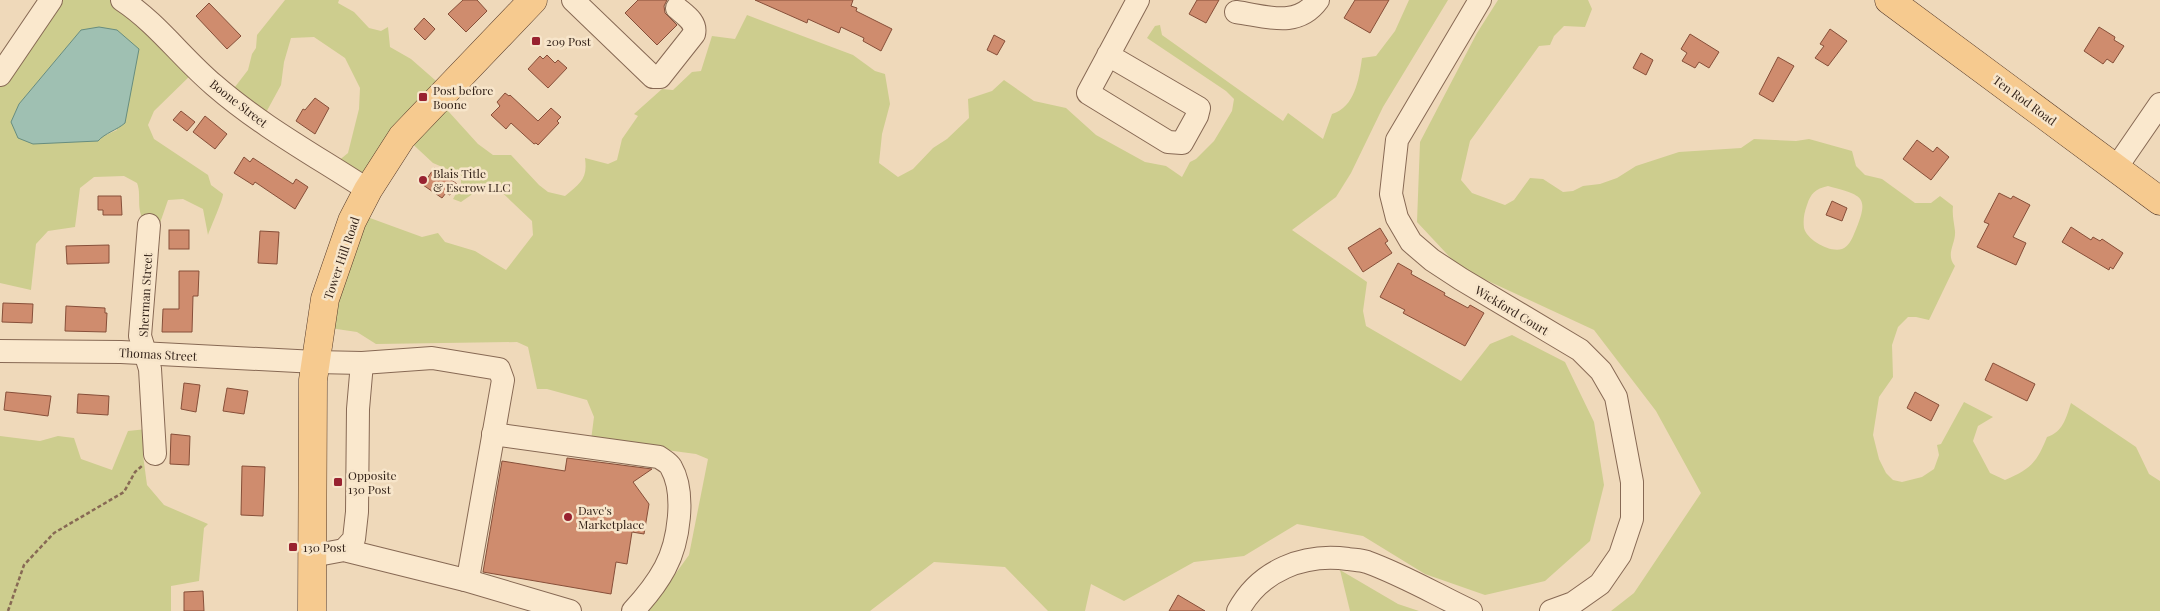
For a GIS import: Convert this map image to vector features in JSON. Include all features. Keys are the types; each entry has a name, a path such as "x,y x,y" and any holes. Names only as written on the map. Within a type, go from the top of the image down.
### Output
{"main road":[{"name":"Tower Hill Road","path":"312,611 312,380 325,299 352,221 368,190 402,137 533,0"},
{"name":"Ten Rod Road","path":"1889,0 2160,201"}],"street":[{"path":"0,75 51,0"},
{"name":"Boone Street","path":"122,0 146,6 198,70 257,119 368,190"},
{"path":"572,0 653,77 660,77 694,34 693,22 677,8"},
{"path":"1108,54 1199,108 1197,116 1182,143 1168,142 1088,93 1108,54 1138,0"},
{"path":"1236,12 1291,19 1304,14 1318,0"},
{"name":"Wickford Court","path":"1480,0 1397,140 1391,194 1397,218 1411,242 1432,260 1461,279 1580,350 1601,371 1616,397 1632,482 1632,520 1620,555 1600,584 1573,603 1551,611"},
{"path":"2116,168 2160,104"},
{"name":"Sherman Street","path":"149,225 140,336 150,369 155,454"},
{"name":"Thomas Street","path":"0,351 145,354 362,363 432,358 499,369 503,380 493,434"},
{"path":"344,550 354,539 357,512 358,409 362,363"},
{"path":"465,580 469,573 493,434 659,458 670,465 678,485 680,504 677,531 666,567 633,611"},
{"path":"312,556 344,550 465,580 570,611"},
{"path":"1238,611 1242,603 1268,576 1297,561 1327,556 1365,561 1471,611"}],"path":[{"path":"8,611 24,565 54,533 124,492 135,472 155,454"}],"green space":[{"path":"52,0 121,0 196,70 154,111 148,125 154,139 208,175 211,185 223,194 208,235 203,209 183,199 168,200 160,223 153,228 142,218 137,183 124,176 94,177 80,188 75,227 48,231 36,244 31,290 0,283 0,77","holes":["81,30 117,130 101,137 11,122 19,104"]},
{"path":"285,0 339,0 338,3 354,12 369,28 381,31 388,27 390,47 411,59 443,87 439,101 478,144 493,155 511,155 548,192 565,196 582,180 586,165 585,158 608,164 617,160 622,139 638,116 634,114 662,89 673,90 692,72 701,71 712,36 735,39 747,15 853,55 875,71 885,74 890,104 882,134 879,163 898,177 913,169 933,148 947,139 969,118 968,99 992,91 1004,80 1034,101 1066,108 1096,135 1145,162 1166,166 1182,177 1190,162 1196,159 1214,141 1232,111 1234,99 1226,91 1147,38 1155,26 1160,25 1162,35 1283,121 1288,113 1323,139 1332,114 1346,105 1355,91 1362,58 1376,56 1395,31 1409,0 1448,0 1383,107 1351,173 1336,197 1292,230 1367,282 1363,311 1366,326 1461,381 1490,344 1512,335 1565,362 1594,422 1604,485 1590,541 1545,581 1485,595 1425,574 1363,536 1297,524 1244,556 1194,562 1124,601 1091,584 1085,611 1048,611 1005,567 934,562 870,611 647,611 689,555 708,459 696,454 591,440 594,417 587,400 547,389 537,389 528,347 517,342 376,344 357,332 323,327 359,214 422,237 438,233 445,242 475,251 506,270 533,235 532,221 492,183 487,184 461,202 453,199 461,185 461,175 433,163 405,137 367,189 331,167 348,153 359,109 360,88 345,58 314,37 291,38 284,62 281,85 263,118 228,96 248,70 252,54 256,48 257,35"},
{"path":"1498,0 1588,0 1592,9 1585,27 1564,26 1554,36 1550,45 1539,46 1470,141 1461,180 1472,193 1505,205 1514,200 1530,178 1543,179 1563,192 1573,191 1583,186 1600,184 1617,178 1636,166 1679,152 1741,148 1754,139 1796,141 1809,139 1852,151 1856,166 1865,175 1882,179 1915,203 1931,203 1940,196 1953,206 1955,236 1951,257 1955,266 1929,320 1908,317 1898,327 1892,345 1893,377 1879,397 1873,435 1879,459 1886,473 1893,480 1902,482 1922,477 1934,469 1939,455 1937,445 1941,444 1964,402 1993,417 1978,426 1973,441 1990,473 2005,480 2032,464 2040,453 2047,437 2057,432 2063,424 2071,403 2136,447 2149,474 2160,481 2160,611 1611,611 1634,593 1701,493 1656,411 1594,330 1460,268 1417,222 1420,142 1477,33","holes":["1828,186 1850,192 1860,200 1862,205 1862,212 1851,240 1844,248 1837,250 1820,245 1806,233 1804,228 1805,211 1812,195 1814,192"]},
{"path":"147,429 143,455 147,485 164,505 208,524 204,528 199,581 171,586 171,611 0,611 0,436 40,441 58,436 74,438 81,459 112,470 128,431"},
{"path":"1340,570 1398,604 1419,611 1350,611"}],"shaded area":[{"path":"99,27 117,30 139,49 125,123 98,141 33,144 18,138 11,122 19,104 81,30"}],"building":[{"path":"463,0 477,0 487,11 466,32 448,14"},
{"path":"638,0 667,0 664,6 665,13 677,25 657,45 625,13"},
{"path":"755,0 853,0 851,6 857,8 856,11 892,29 881,51 863,41 864,38 841,27 839,33 808,19 807,23"},
{"path":"1197,0 1219,0 1206,23 1189,14"},
{"path":"1355,0 1389,0 1370,33 1344,18"},
{"path":"209,3 241,36 227,49 196,16"},
{"path":"424,18 435,29 425,40 414,29"},
{"path":"2099,27 2115,37 2114,40 2124,46 2113,63 2107,59 2103,64 2084,51"},
{"path":"1830,29 1847,41 1828,66 1815,58 1824,46 1820,44"},
{"path":"1690,34 1719,52 1709,68 1699,62 1695,68 1682,61 1687,53 1681,49"},
{"path":"994,35 1005,41 997,55 987,50"},
{"path":"1641,53 1653,60 1646,75 1633,68"},
{"path":"547,55 555,63 558,60 567,68 548,88 528,69 540,56 543,59"},
{"path":"1778,57 1794,66 1773,102 1759,94"},
{"path":"505,93 510,95 538,121 551,108 561,117 557,121 559,123 538,145 534,144 511,123 506,129 491,115 500,106 497,102"},
{"path":"315,98 329,108 315,134 296,121 303,109 305,110"},
{"path":"181,111 195,122 187,131 173,120"},
{"path":"205,116 227,134 215,149 193,132"},
{"path":"1917,140 1933,152 1937,147 1949,157 1931,180 1903,159"},
{"path":"244,157 250,162 253,158 293,184 296,179 308,187 295,209 255,182 253,185 234,173"},
{"path":"434,168 457,184 450,195 446,193 442,198 423,185"},
{"path":"1999,193 2011,199 2013,196 2030,205 2013,237 2026,243 2016,265 1977,247 1989,224 1984,222"},
{"path":"98,196 121,196 122,215 103,215 103,210 98,210"},
{"path":"1832,201 1847,208 1842,221 1826,215"},
{"path":"2071,227 2091,240 2093,237 2100,241 2102,239 2123,253 2113,269 2110,267 2109,270 2062,242"},
{"path":"1380,228 1388,241 1385,243 1392,253 1363,272 1348,248"},
{"path":"169,230 189,230 189,249 169,249"},
{"path":"260,231 279,232 277,264 258,263"},
{"path":"109,245 109,263 67,264 66,246"},
{"path":"1398,263 1412,271 1411,274 1445,293 1444,295 1468,308 1470,305 1484,313 1465,346 1403,313 1405,310 1380,297"},
{"path":"179,271 199,271 198,296 193,296 192,332 162,332 163,309 179,309"},
{"path":"3,303 33,304 32,323 2,322"},
{"path":"66,306 105,308 105,313 107,313 106,332 65,331"},
{"path":"1993,363 2035,384 2027,401 1985,380"},
{"path":"184,383 200,385 196,412 181,409"},
{"path":"227,388 248,391 244,414 223,411"},
{"path":"6,392 51,396 48,416 4,410"},
{"path":"1915,392 1939,405 1931,421 1907,408"},
{"path":"78,394 109,396 108,415 77,413"},
{"path":"171,434 190,436 189,465 170,464"},
{"name":"Dave's Marketplace","path":"567,458 652,469 633,482 649,504 644,534 632,532 627,564 616,562 611,594 483,572 502,461 565,471"},
{"path":"242,466 265,467 263,516 241,515"},
{"path":"203,591 204,611 184,611 184,592"},
{"path":"1178,595 1205,611 1169,611"}],"place":[{"name":"209 Post","path":"536,41"},
{"name":"Post before Boone","path":"423,97"},
{"name":"Blais Title & Escrow LLC","path":"423,180"},
{"name":"Opposite 130 Post","path":"338,482"},
{"name":"Dave's Marketplace","path":"568,517"},
{"name":"130 Post","path":"293,547"}]}
